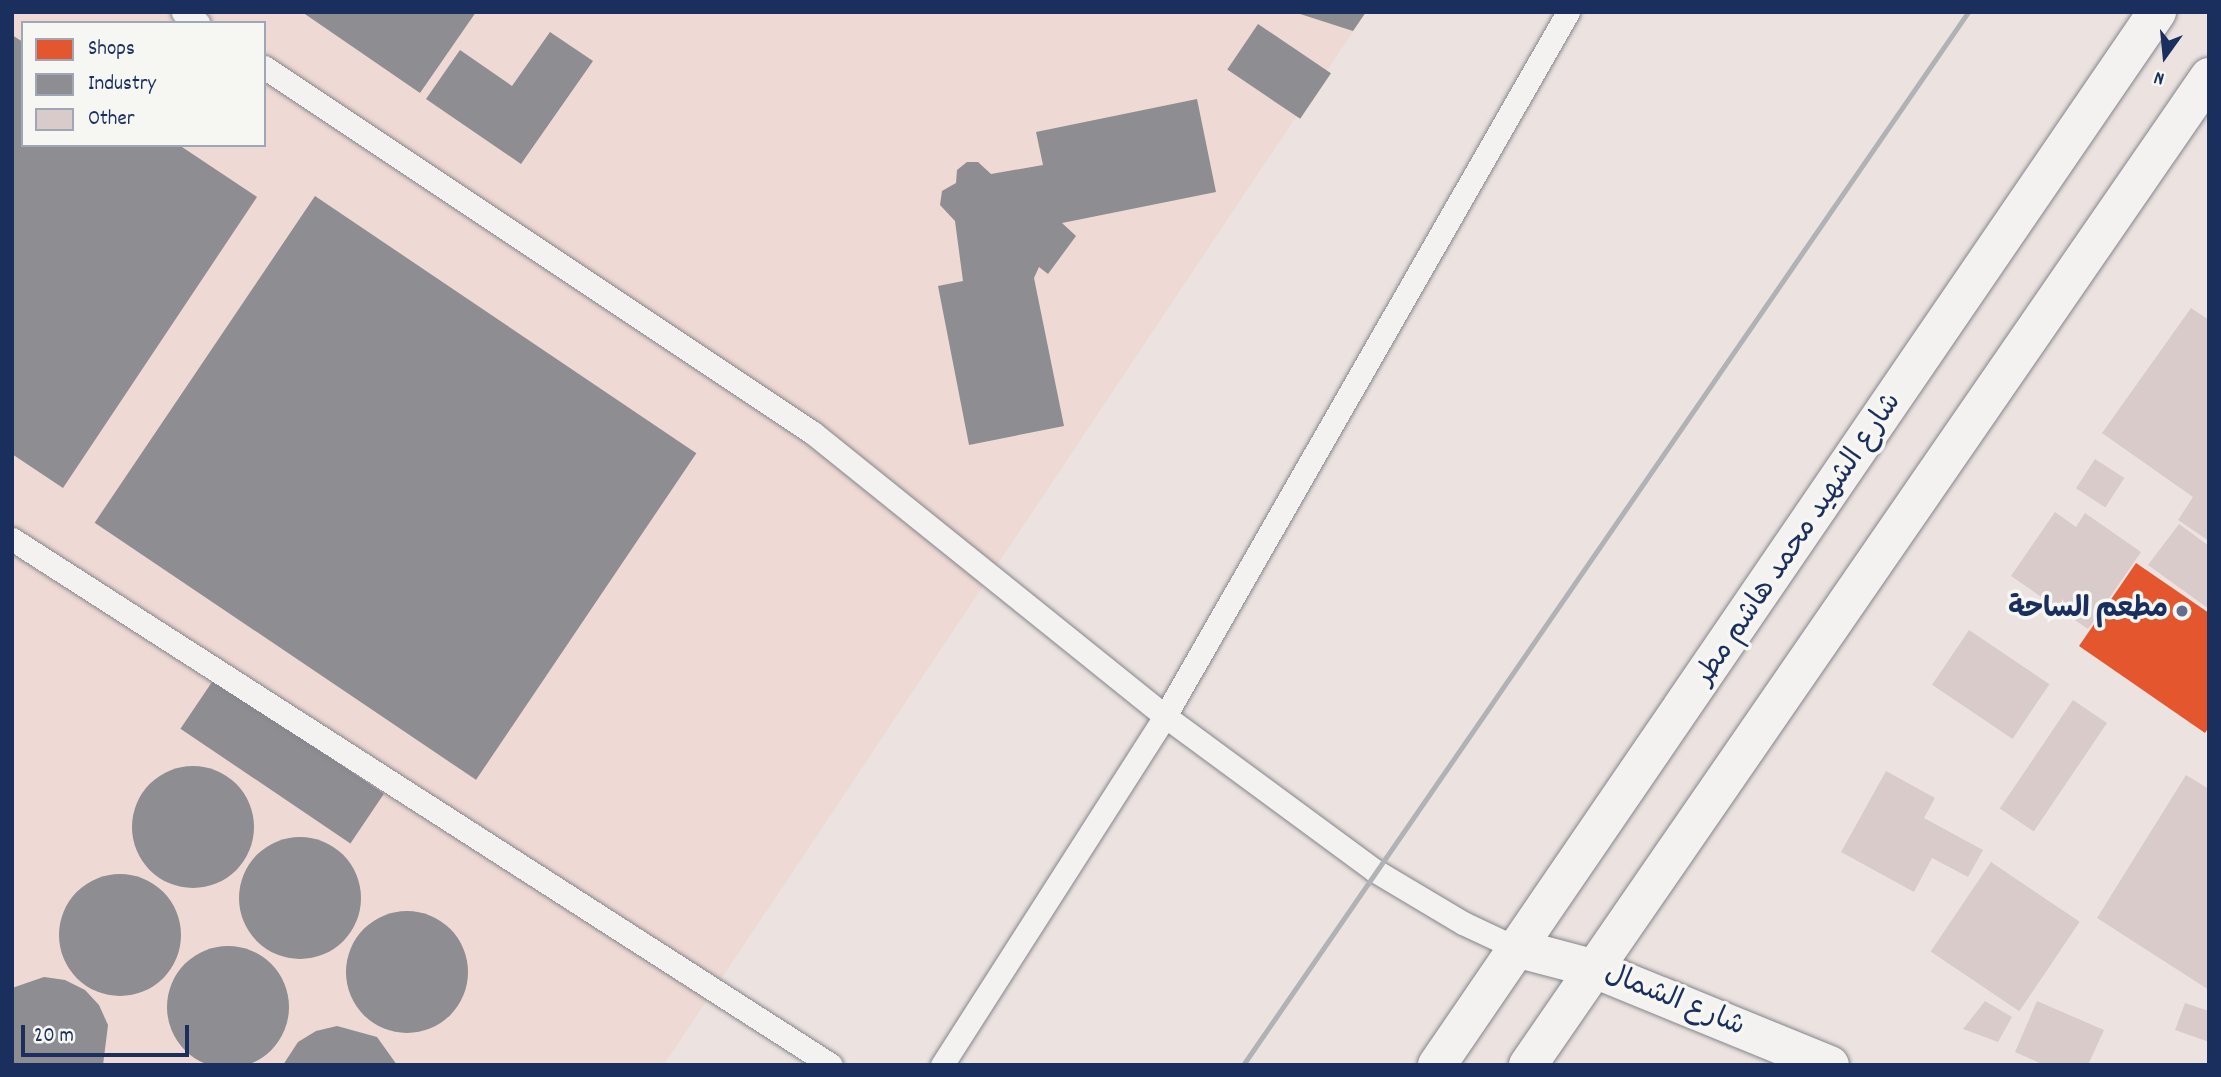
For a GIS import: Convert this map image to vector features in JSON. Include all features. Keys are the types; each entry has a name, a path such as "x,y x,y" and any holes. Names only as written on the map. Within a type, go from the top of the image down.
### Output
{"main road":[{"name":"شارع الشهيد محمد هاشم مطر","path":"1437,1065 1516,948 1594,840 2157,12"},
{"path":"1528,1065 1592,968 2209,77"},
{"name":"شارع الشمال","path":"1516,948 1592,968 1830,1065"}],"lane":[{"path":"942,1065 1164,716 1568,12"},
{"path":"266,68 813,433 1164,716 1374,870 1463,923 1516,948"},
{"path":"12,539 831,1065"}],"shaded area":[{"path":"12,12 1366,12 664,1065 12,1065"}],"building: Shops":[{"path":"2136,563 2209,613 2209,727 2205,733 2079,646"}],"building: Industry":[{"path":"302,12 476,12 420,93"},
{"path":"1294,12 1366,12 1353,31"},
{"path":"1258,24 1331,73 1300,119 1227,70"},
{"path":"550,32 593,61 521,164 426,99 460,50 512,86"},
{"path":"12,35 21,41 21,147 182,147 257,197 63,488 12,454"},
{"path":"1197,99 1216,192 1062,223 1076,236 1048,274 1039,267 1034,278 1064,426 969,445 938,286 963,281 955,221 940,205 942,191 956,183 957,170 967,162 978,162 991,174 1043,165 1036,132"},
{"path":"315,196 696,453 476,780 95,523"},
{"path":"214,679 384,794 350,843 180,729"},
{"path":"193,766 216,770 236,784 250,804 254,827 250,850 236,870 216,884 193,888 170,884 150,870 136,850 132,827 136,804 150,784 170,770"},
{"path":"300,837 324,841 343,855 357,874 361,898 357,922 343,941 324,955 300,959 276,955 257,941 243,922 239,898 243,874 257,855 276,841"},
{"path":"120,874 143,879 163,892 176,912 181,935 176,958 163,978 143,991 120,996 97,991 77,978 64,958 59,935 64,912 77,892 97,879"},
{"path":"407,911 430,915 450,929 464,949 468,972 464,995 450,1015 430,1029 407,1033 384,1029 364,1015 350,995 346,972 350,949 364,929 384,915"},
{"path":"228,946 251,951 271,964 284,984 289,1007 284,1030 271,1050 251,1063 228,1068 205,1063 185,1050 172,1030 167,1007 172,984 185,964 205,951"},
{"path":"44,977 65,980 85,990 99,1005 108,1025 103,1065 12,1065 12,988"},
{"path":"337,1026 377,1037 397,1065 283,1065 298,1042 316,1031"}],"building: Other":[{"path":"2191,308 2209,320 2209,541 2178,520 2193,497 2102,433"},
{"path":"2095,459 2124,478 2105,507 2076,488"},
{"path":"2055,512 2076,527 2085,513 2141,552 2088,629 2011,576"},
{"path":"2179,524 2209,546 2209,609 2148,565"},
{"path":"1969,630 2049,684 2013,739 1932,685"},
{"path":"2073,700 2107,723 2034,832 2000,809"},
{"path":"1886,771 1935,798 1924,818 1983,850 1968,877 1932,858 1914,892 1841,852"},
{"path":"2186,775 2209,789 2209,990 2097,918"},
{"path":"1991,862 2080,922 2019,1011 1931,952"},
{"path":"1985,1001 2012,1017 1998,1042 1963,1029"},
{"path":"2037,1001 2104,1030 2088,1065 2044,1065 2015,1052"},
{"path":"2185,1003 2209,1011 2209,1042 2175,1030"}],"railway":[{"path":"1243,1065 1968,12"}],"place":[{"name":"مطعم الساحة","path":"2182,611"}]}
